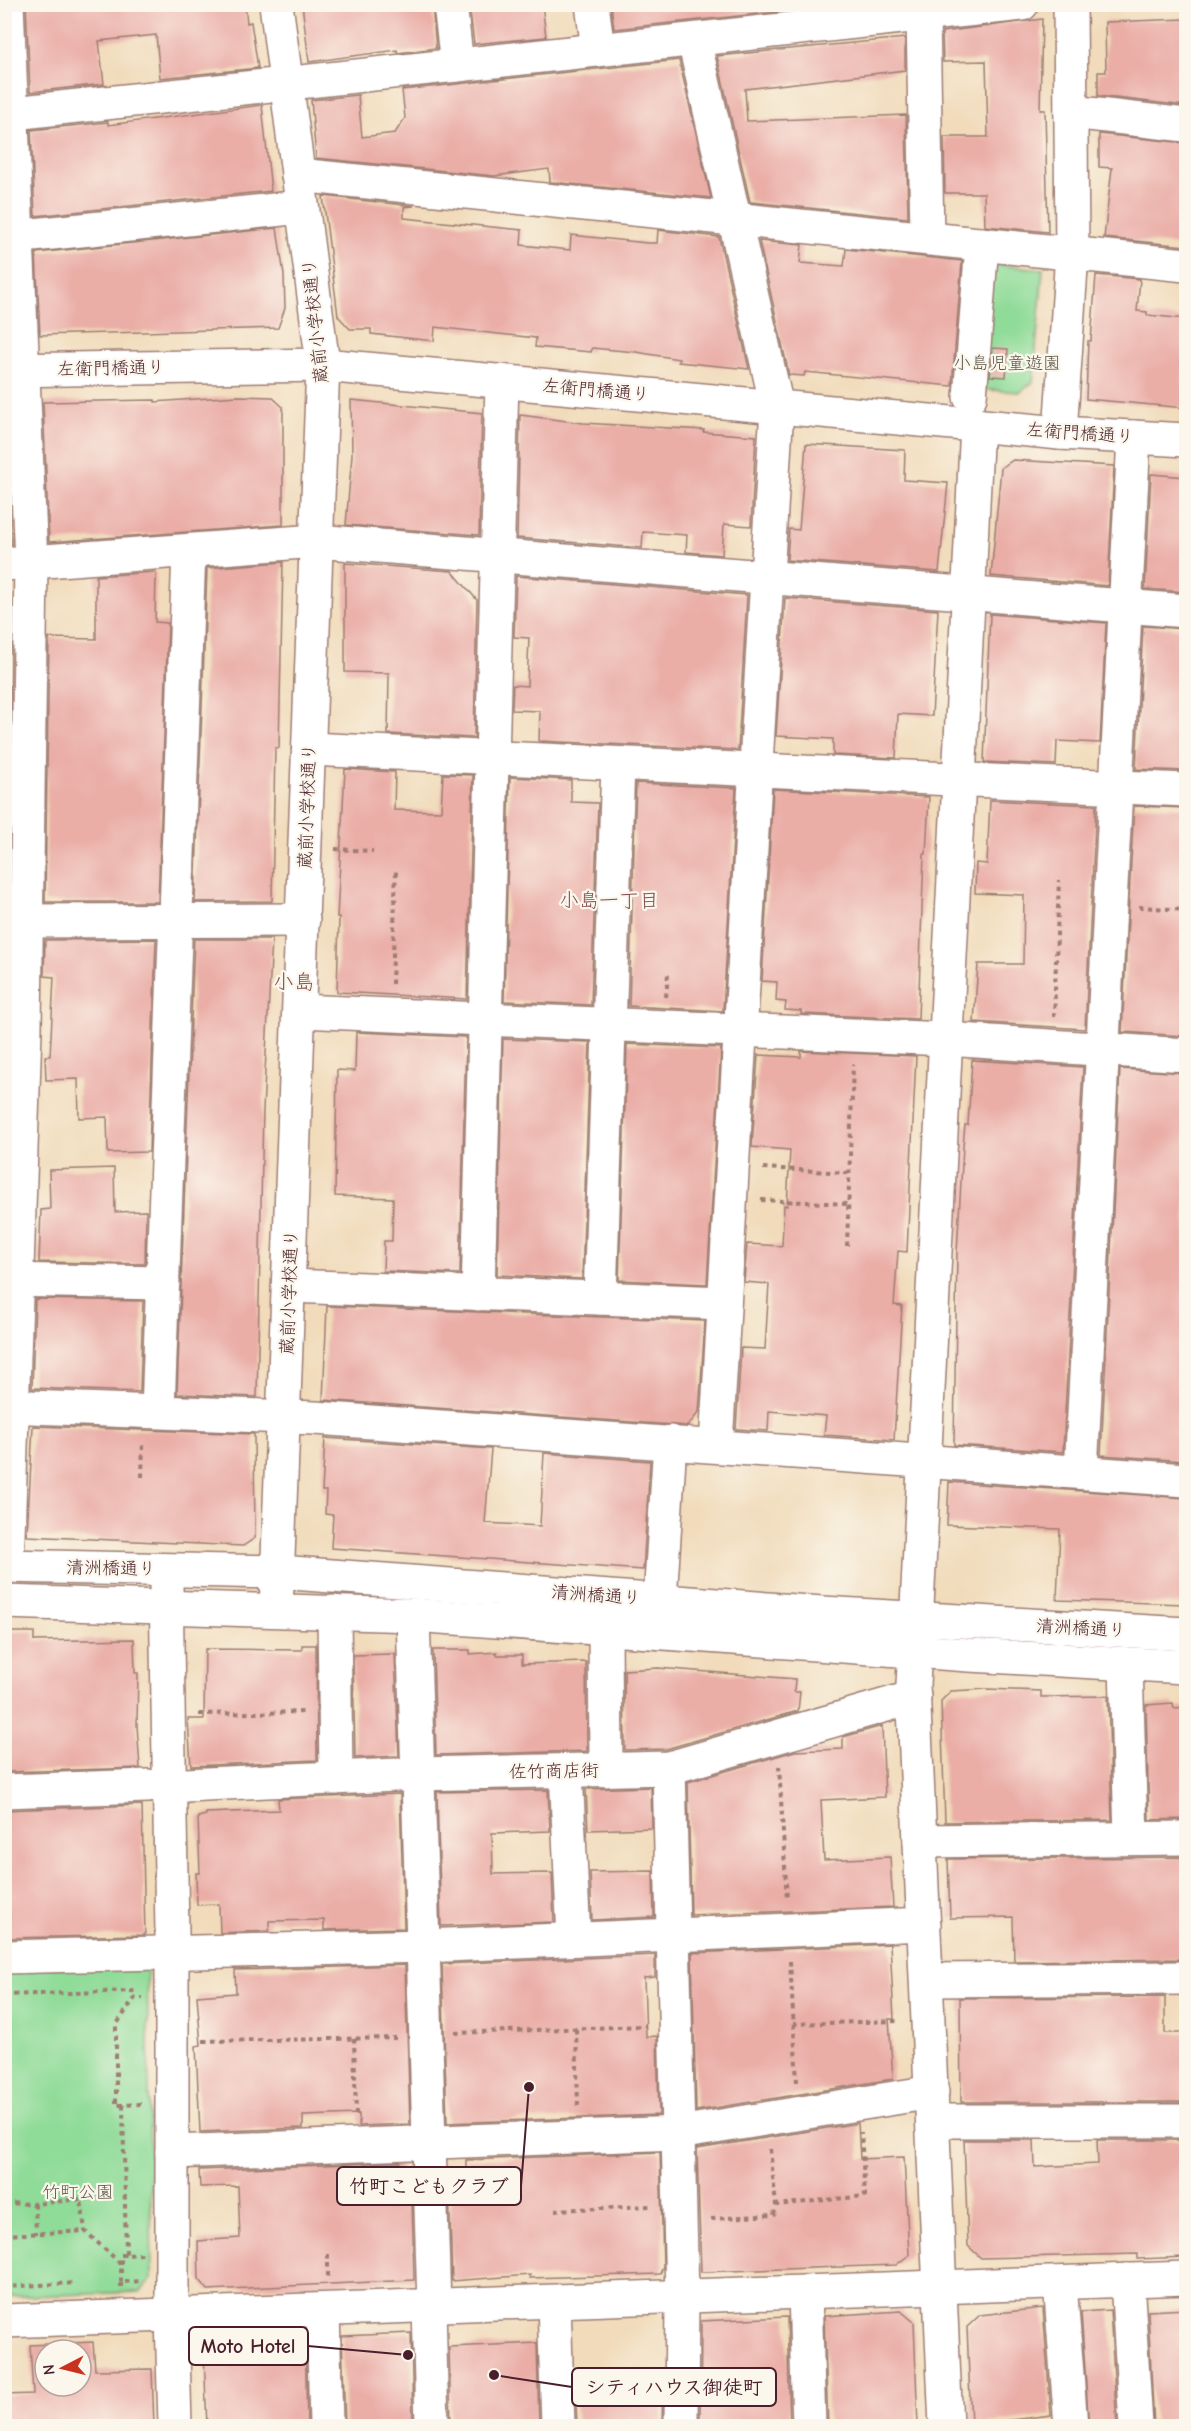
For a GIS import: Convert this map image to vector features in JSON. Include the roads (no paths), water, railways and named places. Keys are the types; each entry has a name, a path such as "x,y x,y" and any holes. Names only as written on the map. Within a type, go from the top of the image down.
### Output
{"street":[{"path":"6,1566 16,921 18,563 7,4"},
{"name":"蔵前小学校通り","path":"276,4 323,365 276,1610"},
{"path":"450,4 458,65"},
{"path":"592,4 598,50"},
{"path":"9,114 694,40 905,13 1022,4"},
{"path":"1060,433 1072,253 1070,4"},
{"path":"905,13 927,238"},
{"path":"694,40 777,407 716,1445"},
{"path":"1071,112 1186,125"},
{"path":"298,175 1186,265"},
{"path":"11,237 302,207"},
{"path":"946,2427 942,2286 914,1697 916,1617 968,594 982,244"},
{"name":"左衛門橋通り","path":"14,370 323,365 777,407 974,411 1060,433 1186,440"},
{"path":"478,1294 502,381"},
{"path":"1081,1472 1134,437"},
{"path":"18,563 316,541 1186,611"},
{"path":"158,1411 189,551"},
{"path":"309,749 1186,790"},
{"path":"600,1298 618,764"},
{"path":"16,921 303,920"},
{"path":"300,1011 946,1039 1186,1055"},
{"path":"11,1280 163,1283"},
{"path":"290,1286 724,1304"},
{"path":"9,1406 285,1416 1186,1480"},
{"path":"660,1599 670,1442"},
{"name":"清洲橋通り","path":"6,1566 279,1572 822,1612 1186,1634"},
{"path":"166,1569 172,1952 172,2316 175,2427"},
{"name":"清洲橋通り","path":"4,1602 413,1615 915,1651 1186,1667"},
{"path":"334,1612 336,1778"},
{"path":"413,1615 430,2142 432,2427"},
{"path":"605,1629 606,1770"},
{"path":"1126,1664 1131,1838"},
{"name":"佐竹商店街","path":"185,1785 418,1774 669,1768 914,1697"},
{"path":"669,1768 682,2296 681,2427"},
{"path":"566,1771 574,1939"},
{"path":"4,1791 148,1786"},
{"path":"920,1840 1186,1838"},
{"path":"8,1957 424,1946 924,1924"},
{"path":"927,1980 1186,1978"},
{"path":"172,2152 678,2133 859,2104 933,2106 1186,2121"},
{"path":"4,2321 172,2316 326,2297 431,2306 1186,2278"},
{"path":"1126,2280 1136,2427"},
{"path":"1060,2283 1071,2427"},
{"path":"805,2292 809,2427"},
{"path":"326,2297 326,2427"},
{"path":"554,2302 558,2427"}],"place":[{"name":"竹町こどもクラブ","path":"529,2087"},
{"name":"Moto Hotel","path":"408,2355"},
{"name":"シティハウス御徒町","path":"494,2375"}],"district":[{"name":"小島一丁目","path":"609,900"},
{"name":"小島","path":"294,982"}],"park label":[{"name":"小島児童遊園","path":"1007,363"},
{"name":"竹町公園","path":"78,2192"}]}
